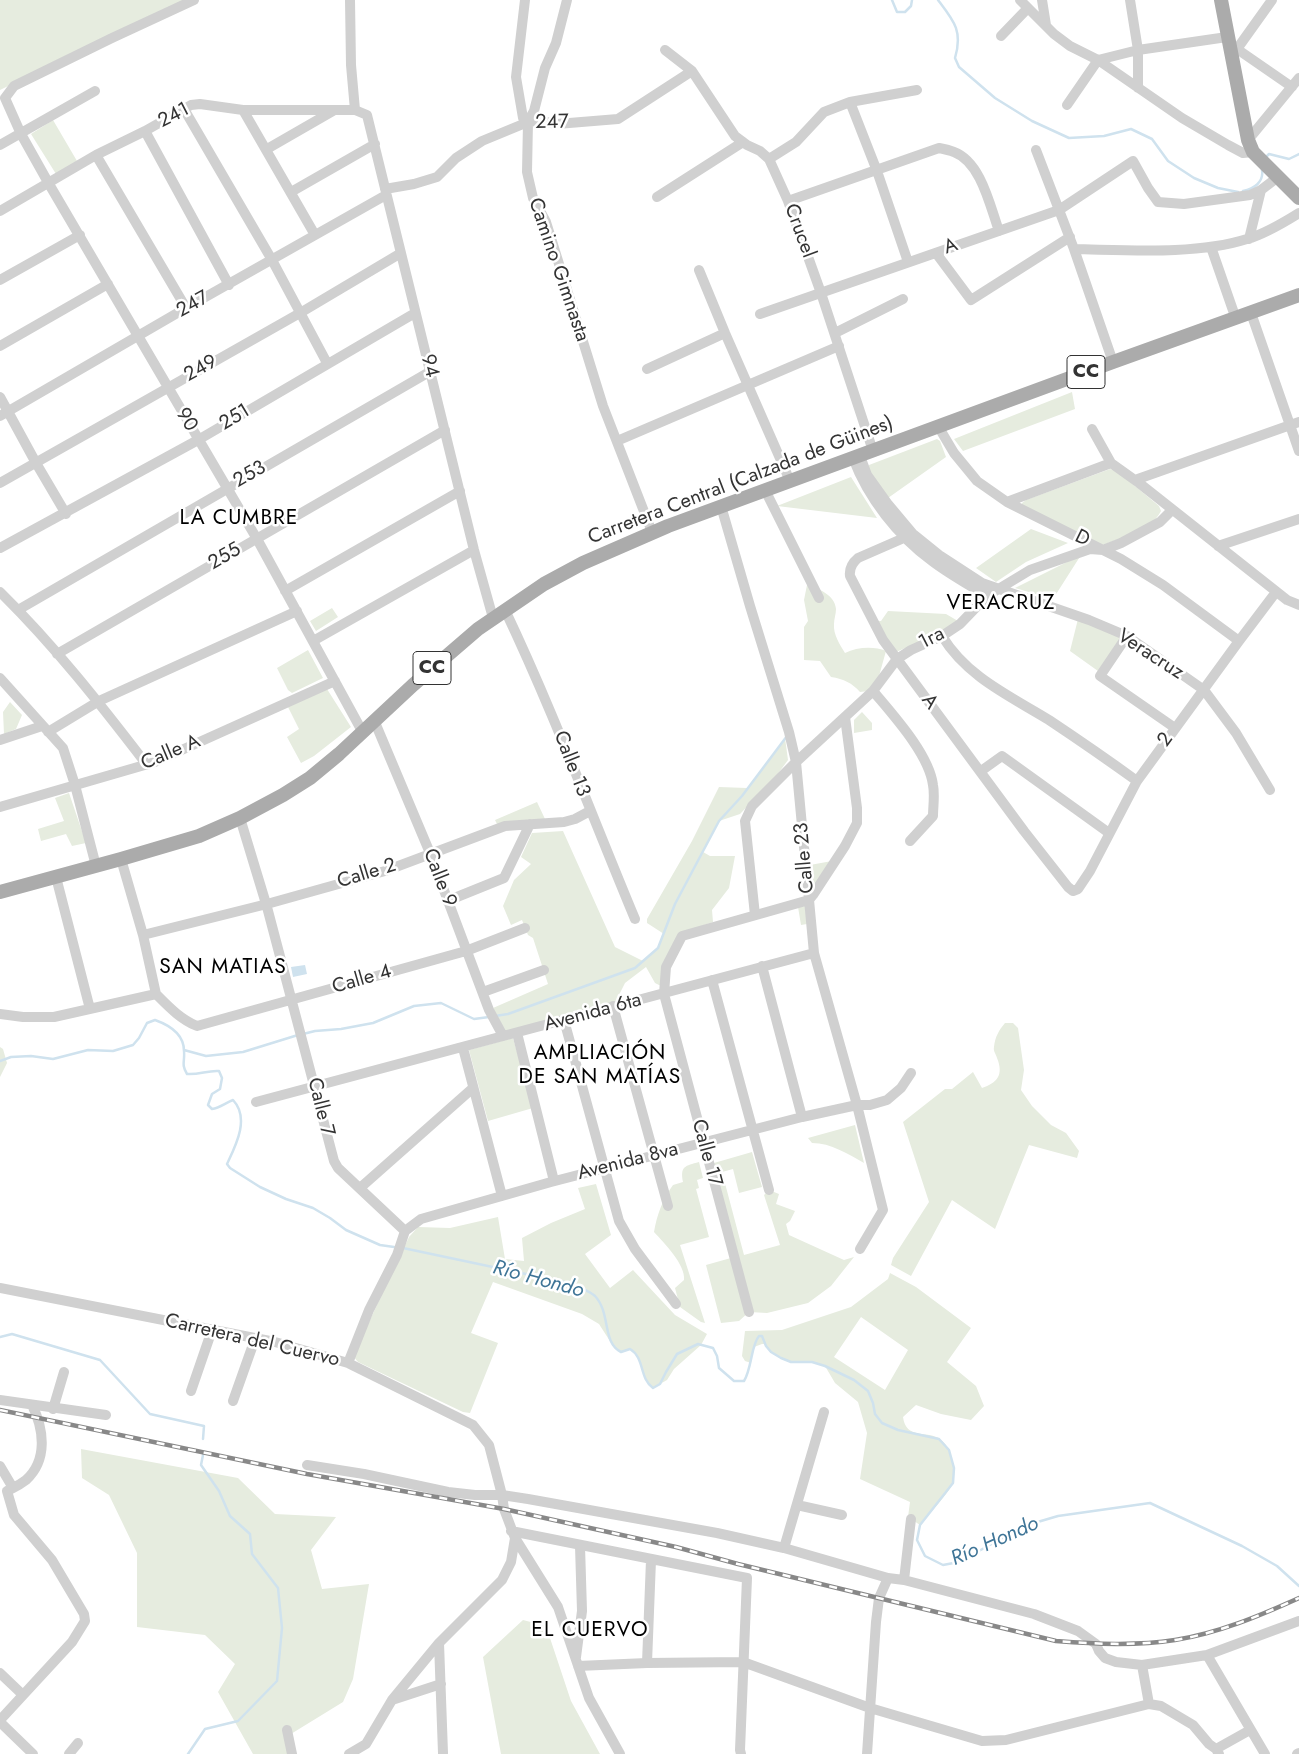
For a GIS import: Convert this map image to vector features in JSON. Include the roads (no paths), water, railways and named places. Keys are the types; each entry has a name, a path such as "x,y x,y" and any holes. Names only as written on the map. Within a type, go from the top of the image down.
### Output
{"main road":[{"path":"1221,0 1253,150 1272,172 1299,198"},
{"name":"Carretera Central (Calzada de Güines)","path":"0,892 199,836 240,818 283,795 310,778 446,656 499,614 544,584 583,563 652,532 721,506 1299,295"}],"street":[{"name":"90","path":"194,0 14,86 5,98 21,134 49,184 257,539 362,731"},
{"path":"350,0 355,110"},
{"name":"Camino Gimnasta","path":"525,0 516,77 522,118 528,122 527,172 533,198 546,222 603,406 652,532"},
{"path":"528,122 534,111 545,68 556,44 567,0"},
{"path":"1020,0 1054,34 1070,46 1098,60 1182,118 1243,153 1253,150 1299,78"},
{"path":"1042,0 1046,25"},
{"path":"1130,0 1138,50 1138,88"},
{"path":"1231,45 1272,0"},
{"path":"1001,36 1028,8"},
{"path":"1068,105 1098,60 1138,50 1231,45 1292,87"},
{"name":"Crucel","path":"665,50 692,71 735,136 760,151 769,160 788,201 821,293 873,451"},
{"name":"247","path":"4,413 229,285 386,192 437,177 456,158 482,141 528,122 540,121 557,124 618,119 692,71"},
{"path":"769,160 796,142 824,112 850,102 917,90"},
{"path":"0,146 95,91"},
{"path":"850,102 877,171 908,262"},
{"name":"241","path":"0,211 96,155 184,109 200,104 243,110 355,110 367,115"},
{"path":"184,109 272,260 327,363"},
{"path":"243,110 315,235"},
{"path":"267,149 334,110"},
{"name":"94","path":"367,115 474,550 499,614"},
{"path":"145,131 229,285"},
{"path":"657,197 743,142"},
{"path":"291,192 375,144"},
{"path":"788,201 939,148 955,152 969,163 982,181 999,231"},
{"path":"1036,150 1070,237 1113,362"},
{"path":"96,155 186,308"},
{"name":"A","path":"760,314 1058,210 1133,162 1158,202 1193,203 1250,195 1261,190"},
{"path":"1249,239 1261,190 1272,172"},
{"path":"1074,249 1145,251 1210,247 1249,239 1299,213"},
{"path":"0,280 80,235"},
{"path":"936,253 971,300 1070,237"},
{"path":"1210,247 1236,319"},
{"name":"249","path":"0,483 300,313 401,253"},
{"path":"699,270 724,333 790,481"},
{"path":"0,346 108,284"},
{"path":"835,334 904,299"},
{"name":"251","path":"0,548 66,514 198,440 415,313"},
{"path":"1251,313 1295,424 1299,451"},
{"path":"647,369 724,333"},
{"path":"617,440 839,346"},
{"name":"253","path":"18,610 431,371"},
{"path":"0,397 4,413 66,514"},
{"path":"1135,480 1295,424"},
{"name":"D","path":"938,426 954,453 976,481 1008,502 1103,550 1163,585 1239,641"},
{"path":"1092,429 1111,463 1276,592 1287,600 1299,605"},
{"name":"255","path":"57,654 445,430"},
{"name":"Veracruz","path":"856,457 909,536 932,561 987,596"},
{"path":"1008,502 1111,463"},
{"path":"284,591 460,490"},
{"path":"765,490 819,598"},
{"name":"Calle 23","path":"721,506 790,732 796,762 814,953 857,1105 884,1210 860,1249"},
{"name":"1ra","path":"755,915 745,822 752,806 796,762 873,691 897,659 911,650 942,636 960,624 987,596 1030,570 1090,549 1103,550 1121,544 1160,522 1172,510"},
{"path":"1218,546 1299,519"},
{"name":"A","path":"909,536 858,558 852,563 850,576 872,620 897,659 1024,831 1068,887"},
{"name":"Veracruz","path":"909,536 982,583 1088,620 1126,636 1204,690 1236,733 1270,790"},
{"path":"312,641 474,550"},
{"path":"0,592 99,701 148,765"},
{"name":"2","path":"1068,887 1073,891 1078,889 1090,871 1137,781 1276,592"},
{"path":"0,740 45,729 99,701 297,611"},
{"name":"Calle 13","path":"499,614 546,699 590,812 635,919"},
{"path":"942,636 951,651 969,670 1049,721 1137,781"},
{"path":"1126,636 1100,676 1175,728"},
{"path":"0,678 63,748 75,785 96,866"},
{"name":"Calle A","path":"0,807 148,765 335,681"},
{"path":"873,691 893,715 924,759 933,785 933,816 910,841"},
{"path":"664,994 666,967 682,936 809,900 836,860 857,823 857,808 845,717"},
{"name":"Calle 9","path":"374,720 430,853 490,1010 503,1036"},
{"path":"981,771 1002,756 1109,833"},
{"name":"Calle 2","path":"142,935 267,904 384,871 505,826 564,822 590,812"},
{"name":"Calle 7","path":"240,818 267,904 334,1161 338,1168 405,1231"},
{"path":"448,901 504,878 530,824"},
{"path":"0,1014 23,1017 54,1017 156,994 121,859"},
{"path":"56,877 90,1009"},
{"name":"Calle 4","path":"156,994 179,1016 196,1026 466,951 525,928"},
{"name":"Avenida 6ta","path":"256,1102 315,1088 814,953"},
{"path":"762,966 802,1117"},
{"path":"483,992 544,970"},
{"path":"712,980 769,1190"},
{"name":"Calle 17","path":"664,994 749,1312"},
{"path":"613,1006 668,1206"},
{"path":"564,1020 606,1169 613,1204 627,1238 676,1304"},
{"path":"517,1033 554,1181"},
{"path":"463,1048 502,1196"},
{"name":"Avenida 8va","path":"405,1231 421,1219 554,1181 802,1117 857,1105 870,1105 887,1100 901,1088 911,1073"},
{"path":"360,1188 473,1088"},
{"path":"348,1363 369,1310 396,1255 405,1231"},
{"name":"Carretera del Cuervo","path":"0,1288 275,1342 348,1363 473,1425 489,1445 504,1509 513,1535 558,1607 589,1698 620,1754"},
{"path":"190,1391 212,1330"},
{"path":"233,1401 255,1339"},
{"path":"53,1409 64,1372"},
{"path":"0,1400 106,1415"},
{"path":"0,1500 10,1490 26,1480 41,1460 42,1442 39,1418 32,1405"},
{"path":"784,1548 824,1412"},
{"path":"307,1465 364,1474 448,1492 502,1495 717,1533 784,1548 888,1578 904,1580 1034,1614 1078,1631 1096,1644 1105,1658 1116,1662 1142,1665 1207,1655 1299,1621"},
{"path":"0,1466 10,1490 14,1515 52,1560 84,1614 85,1621 72,1642 0,1721 33,1754"},
{"path":"798,1505 842,1515"},
{"path":"904,1580 910,1519"},
{"path":"349,1754 366,1744 392,1700 439,1643 502,1580 511,1562 513,1535 747,1578 741,1754"},
{"path":"580,1546 582,1611 577,1663 743,1662 870,1708 982,1741 1006,1740 1149,1704 1161,1706 1193,1725 1218,1752 1250,1730"},
{"path":"647,1663 651,1560"},
{"path":"867,1754 876,1622 879,1598 888,1578"},
{"path":"439,1643 443,1753"},
{"path":"1207,1655 1265,1754"},
{"path":"1142,1665 1149,1704"},
{"path":"0,1674 23,1695"},
{"path":"392,1700 441,1684"},
{"path":"287,1730 292,1754"},
{"path":"69,1754 78,1743"}],"water":[{"path":"305,965 307,974 293,977 291,967"}],"waterway":[{"path":"892,0 897,12 905,12 911,6 912,0"},
{"path":"938,0 956,27 958,40 955,58 959,67 995,98 1032,121 1069,138 1104,136 1131,129 1152,139 1168,161 1194,178 1218,188 1238,192"},
{"path":"1265,158 1269,154 1289,159 1299,154"},
{"path":"1243,191 1251,189 1260,181 1262,170"},
{"path":"495,1016 508,1014 635,968 658,948 675,904 719,821 742,796 787,736"},
{"path":"303,1034 373,1023 414,1006 441,1003 474,1019 489,1017"},
{"name":"Río Hondo","path":"0,1061 11,1057 31,1056 53,1059 88,1050 113,1051 133,1045 147,1023 155,1020 160,1022 179,1035 183,1045 184,1065 187,1074 219,1071 222,1078 220,1089 212,1094 208,1105 212,1109 233,1100 238,1107 241,1123 240,1132 227,1164 230,1168 260,1187 286,1199 313,1208 346,1230 380,1245 394,1247"},
{"path":"184,1050 206,1056 243,1052 298,1035"},
{"name":"Río Hondo","path":"403,1248 573,1284 590,1293 600,1303 611,1342 621,1352 630,1349 635,1353 646,1379 653,1388 660,1384 677,1354 698,1344 713,1348 717,1356 719,1368 734,1381 744,1381 749,1370 754,1345 759,1336 762,1336 771,1352 781,1358 791,1362 812,1362 854,1380 868,1391 875,1414 882,1423 898,1430 939,1439 949,1450 954,1468 953,1483 920,1525 917,1540 925,1556 943,1565 959,1562 1024,1526 1058,1516 1150,1503 1242,1546 1277,1566 1299,1586"},
{"path":"0,1337 12,1334 100,1360 150,1414 204,1426 203,1439"},
{"path":"188,1754 205,1729 238,1721 277,1681 282,1628 278,1588 252,1554 250,1534 230,1516 219,1491 201,1465 203,1455"}],"railway":[{"path":"0,1410 307,1474 504,1509 676,1547 738,1564 1056,1641 1116,1644 1175,1640 1223,1628 1299,1598"}],"district":[{"name":"LA CUMBRE","path":"239,519"},
{"name":"VERACRUZ","path":"1001,604"},
{"name":"SAN MATIAS","path":"223,968"},
{"name":"AMPLIACIÓN DE SAN MATÍAS","path":"600,1066"},
{"name":"EL CUERVO","path":"590,1631"}]}
